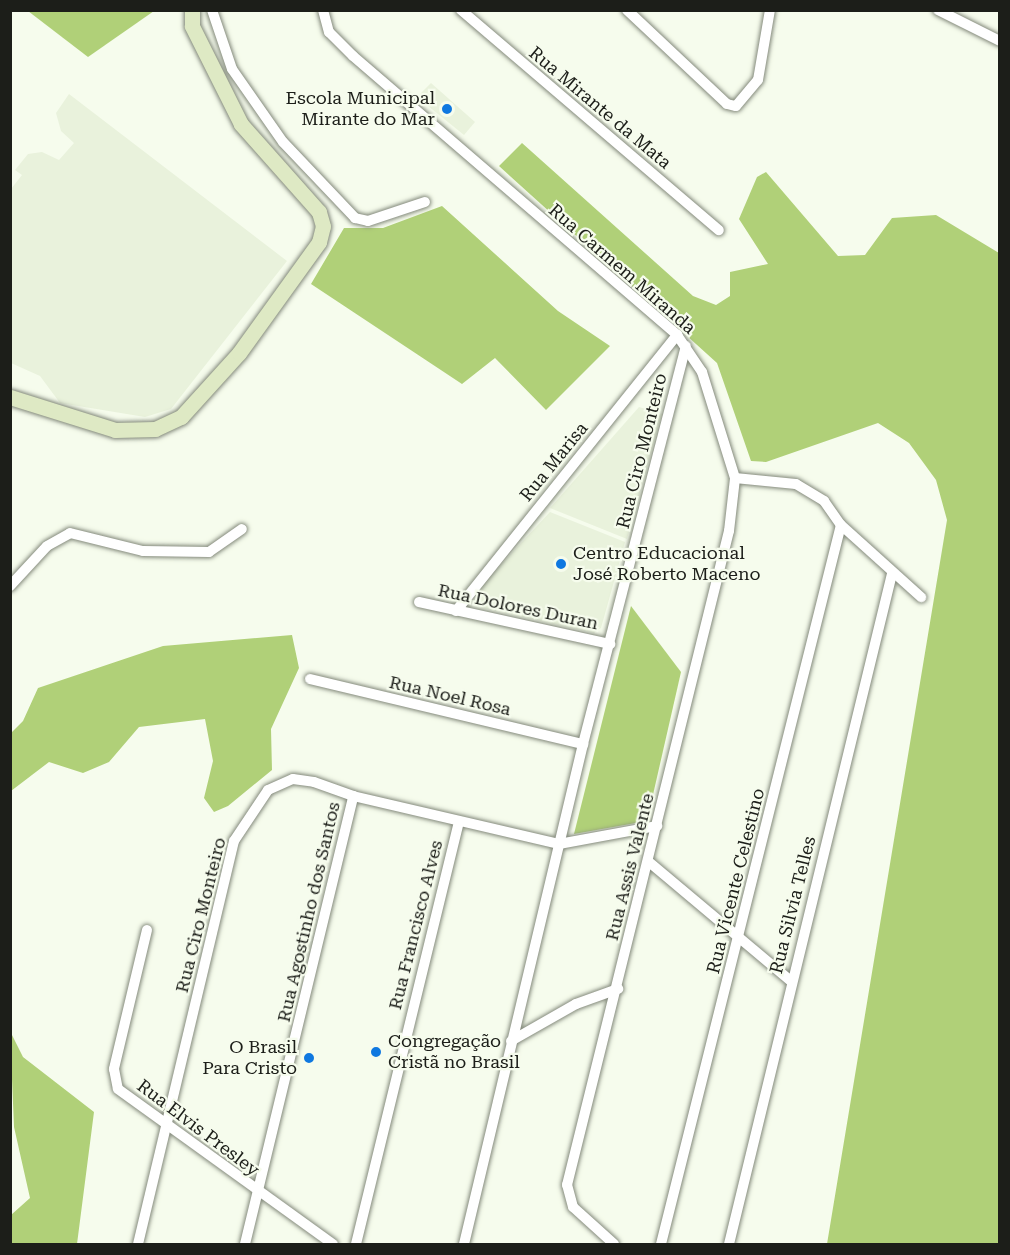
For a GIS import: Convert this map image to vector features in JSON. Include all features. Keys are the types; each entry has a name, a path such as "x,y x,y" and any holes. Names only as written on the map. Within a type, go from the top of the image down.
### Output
{"street":[{"path":"10,396 115,430 156,429 181,417 233,361 319,242 323,226 319,212 269,159 215,78 192,26 192,10"},
{"path":"212,10 232,69 283,142 355,218 368,221 425,202"},
{"name":"Rua Carmem Miranda","path":"323,10 330,32 361,64 677,335 686,346 725,431 735,478"},
{"name":"Rua Mirante da Mata","path":"461,10 718,230"},
{"path":"627,10 727,104 744,102 758,80 770,10"},
{"path":"938,10 999,41"},
{"path":"215,78 232,69"},
{"name":"Rua Marisa","path":"456,611 677,335"},
{"name":"Rua Ciro Monteiro","path":"464,1245 583,744 686,346"},
{"path":"735,478 796,484 824,501 841,525 892,574 921,597"},
{"name":"Rua Assis Valente","path":"614,1245 573,1207 567,1185 618,989 729,531 735,478"},
{"name":"Rua Vicente Celestino","path":"661,1245 740,939 841,525"},
{"path":"10,586 47,546 70,533 143,551 209,552 242,529"},
{"name":"Rua Silvia Telles","path":"729,1245 791,981 892,574"},
{"name":"Rua Dolores Duran","path":"419,602 610,644"},
{"name":"Rua Noel Rosa","path":"310,679 583,744"},
{"name":"Rua Ciro Monteiro","path":"138,1245 234,840 244,819 268,790 293,779 459,823 559,844"},
{"name":"Rua Agostinho dos Santos","path":"245,1245 353,796"},
{"name":"Rua Francisco Alves","path":"356,1245 459,823"},
{"path":"559,844 657,826"},
{"path":"648,862 791,981"},
{"name":"Rua Elvis Presley","path":"147,930 114,1069 124,1095 257,1193 333,1245"},
{"path":"511,1041 576,1004 618,989"}],"shaded area":[{"name":"Escola Municipal Mirante do Mar","path":"431,83 475,122 464,135 417,97"},
{"path":"69,94 287,261 171,409 145,417 60,403 40,376 11,363 11,189 22,175 15,170 28,154 42,152 59,160 74,143 61,131 56,113"},
{"path":"639,407 662,414 627,539 550,508"},
{"name":"Centro Educacional José Roberto Maceno","path":"550,512 625,542 601,628 594,633 478,607 481,586"}],"green space":[{"path":"28,11 154,11 88,57"},
{"path":"522,143 693,296 716,305 730,296 730,272 768,264 739,219 757,177 766,172 838,256 865,255 892,218 936,215 999,253 999,1244 827,1244 947,520 936,480 909,443 878,423 766,462 751,461 717,363 499,166"},
{"path":"442,206 558,311 610,346 546,410 495,358 462,384 311,284 344,228 383,228"},
{"path":"631,606 681,672 647,821 574,834"},
{"path":"292,635 299,668 271,729 272,770 228,806 214,812 204,798 213,761 205,719 139,727 109,762 83,773 49,762 11,791 11,733 23,721 38,688 163,646"},
{"path":"10,1031 23,1057 94,1112 77,1244 11,1244 11,1215 30,1198 14,1127"}],"place":[{"name":"Escola Municipal Mirante do Mar","path":"447,109"},
{"name":"Centro Educacional José Roberto Maceno","path":"561,564"},
{"name":"Congregação Cristã no Brasil","path":"376,1052"},
{"name":"O Brasil Para Cristo","path":"309,1058"}]}
